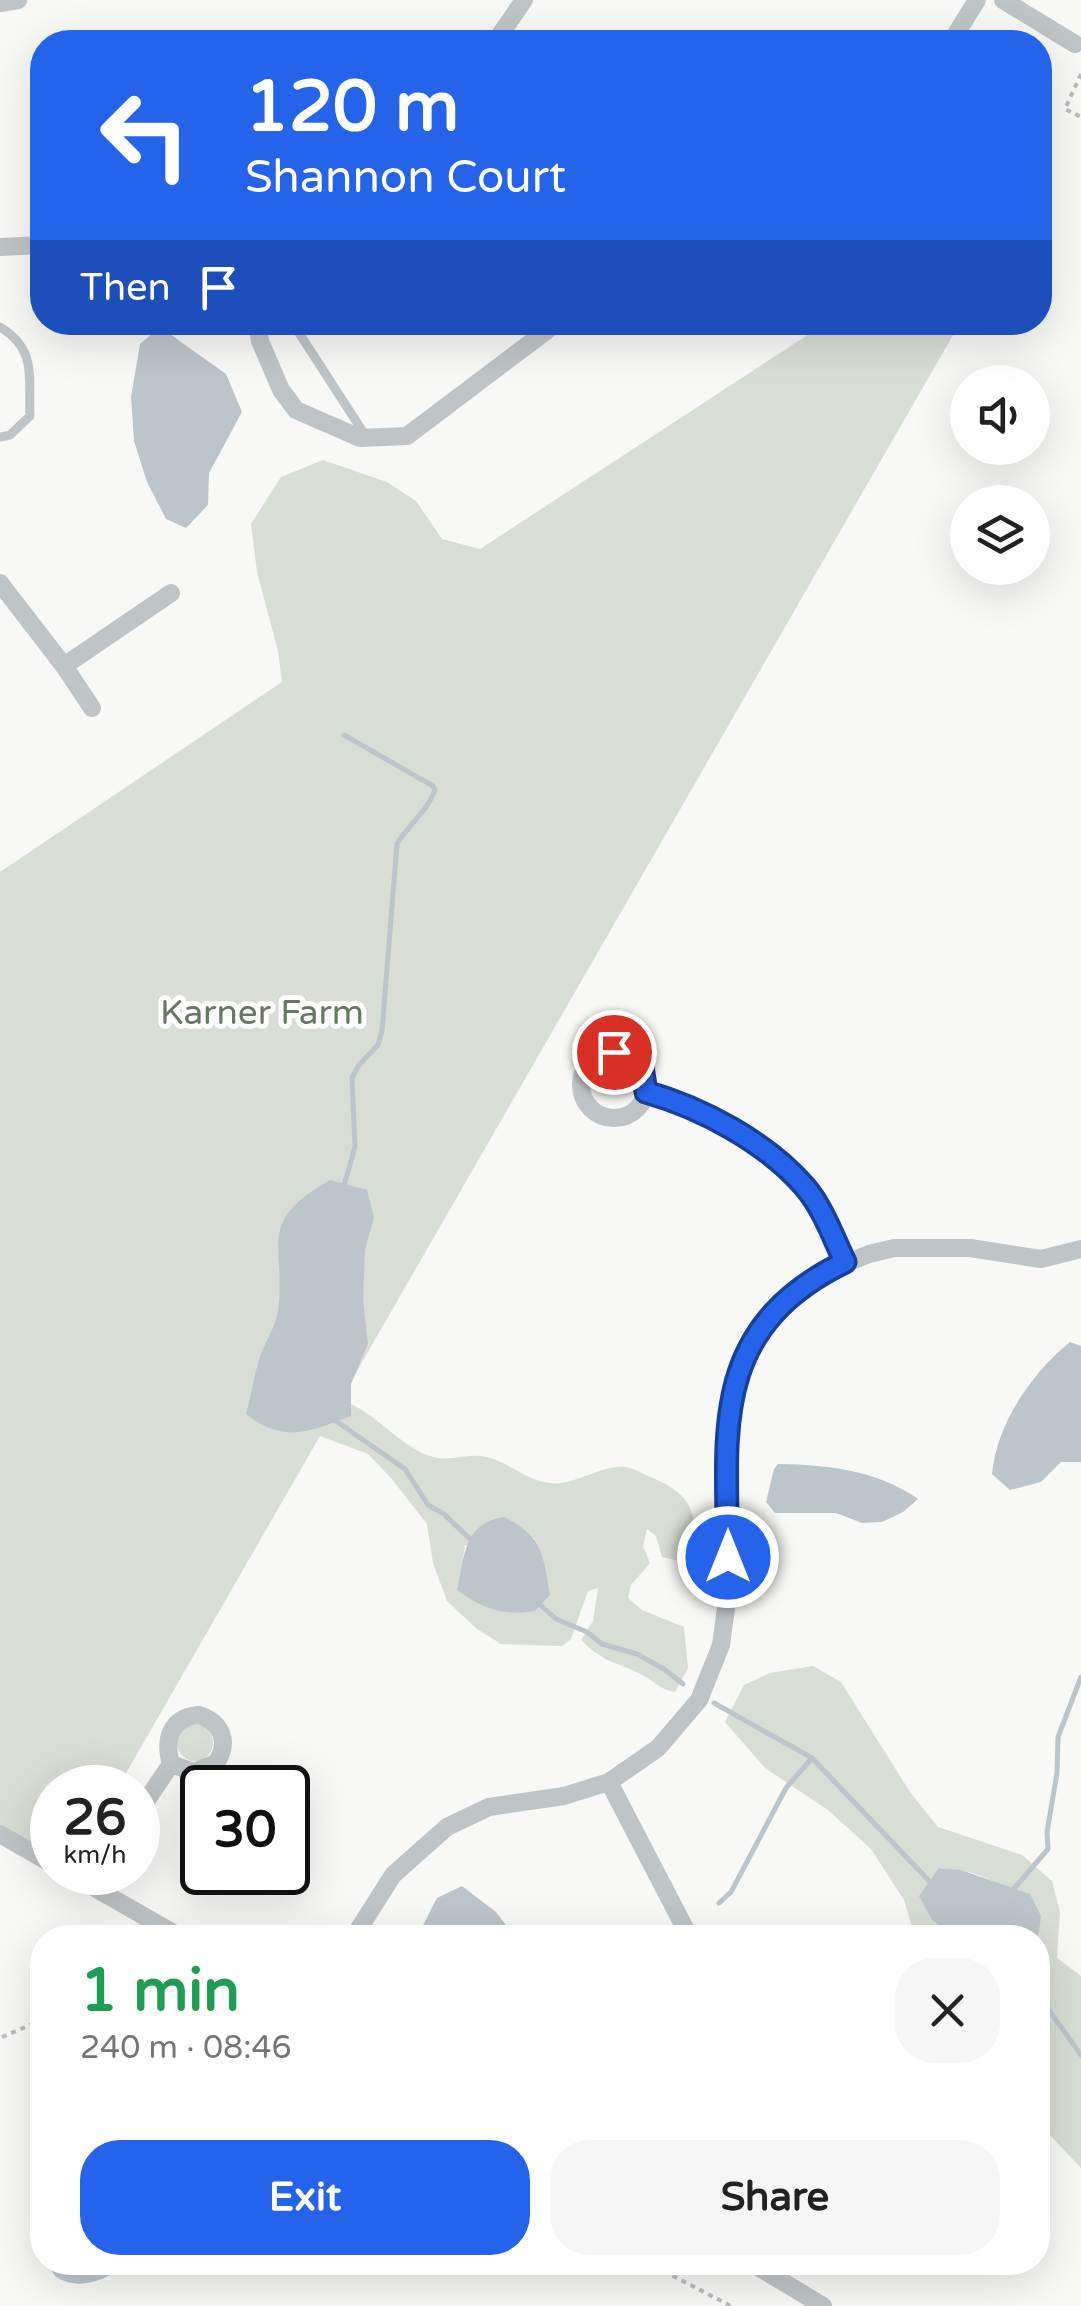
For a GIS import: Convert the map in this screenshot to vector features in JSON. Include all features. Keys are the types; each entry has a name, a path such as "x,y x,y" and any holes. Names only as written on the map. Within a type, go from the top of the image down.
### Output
{"street":[{"path":"0,3 18,0"},
{"path":"503,30 524,0"},
{"path":"958,30 977,0"},
{"path":"1002,0 1052,30"},
{"path":"1052,30 1075,44"},
{"path":"0,248 30,247"},
{"path":"259,335 280,390 296,410 366,438 407,436 541,335"},
{"path":"0,583 92,708"},
{"path":"64,666 171,592"},
{"path":"646,1092 678,1100 782,1164 818,1205 845,1262"},
{"path":"361,1925 393,1875 447,1826 489,1808 564,1796 608,1782 631,1769 673,1733 699,1700 721,1645 726,1608 730,1400 734,1380 744,1356 785,1302 804,1285 845,1262 894,1248 970,1248 1024,1259 1081,1249"},
{"path":"160,1780 171,1764"},
{"path":"608,1782 683,1925"},
{"path":"0,1834 30,1851"},
{"path":"119,1895 163,1925"},
{"path":"772,2275 824,2306"}],"lane":[{"path":"0,327 21,344 30,366 30,416 10,435 0,437"},
{"path":"300,335 366,438"}],"path":[{"path":"1081,74 1066,110 1081,117"},
{"path":"2,2038 30,2025"},
{"path":"671,2275 731,2306"}],"green space":[{"name":"Karner Farm","path":"808,335 953,335 327,1423 350,1416 351,1404 408,1445 435,1457 489,1458 551,1483 625,1467 668,1485 692,1512 692,1535 679,1561 662,1557 656,1536 647,1529 643,1546 650,1563 631,1585 628,1598 642,1610 684,1627 688,1668 675,1692 606,1659 581,1640 593,1621 598,1588 588,1591 571,1639 562,1646 501,1644 477,1629 447,1601 433,1563 427,1524 391,1478 368,1454 320,1436 131,1765 30,1765 30,1854 0,1836 0,872 282,682 257,572 251,524 281,477 323,460 387,482 416,501 442,539 480,549","holes":["536,1538 458,1590 465,1545"]},
{"path":"813,1666 841,1682 910,1792 938,1827 1022,1855 1052,1881 1060,1912 1057,1958 1081,1976 1081,2168 1050,2135 1050,1925 1039,1925 1040,1916 994,1882 939,1868 932,1920 939,1925 911,1925 904,1900 871,1849 828,1810 765,1768 725,1722 744,1685 770,1673"},
{"path":"195,1725 208,1730 213,1743 208,1756 195,1761 182,1756 177,1743 182,1730"}],"shaded area":[{"path":"151,335 171,335 226,374 242,412 209,473 208,505 186,528 166,519 147,482 134,441 131,397 140,344"},
{"path":"330,1180 367,1190 374,1217 365,1250 363,1300 368,1344 351,1384 351,1416 309,1430 285,1432 246,1414 259,1361 278,1311 279,1236 283,1223 306,1195"},
{"path":"1070,1342 1081,1346 1081,1462 1061,1462 1041,1482 1010,1490 992,1474 1001,1436 1030,1384"},
{"path":"778,1464 869,1475 918,1499 882,1522 862,1523 836,1513 775,1513 766,1502"},
{"path":"504,1517 534,1539 543,1558 550,1595 535,1611 494,1610 457,1590 464,1554 473,1534 490,1521"},
{"path":"939,1868 961,1870 1030,1894 1041,1916 1040,1925 939,1925 919,1896"},
{"path":"462,1886 496,1912 506,1925 423,1925 437,1898"},
{"path":"55,2275 110,2275 78,2284"}],"waterway":[{"path":"343,1189 355,1147 352,1078 378,1045 382,1031 397,844 435,790 344,735"},
{"path":"333,1419 405,1469 428,1505 444,1514 473,1542"},
{"path":"536,1601 556,1619 587,1632 602,1644 637,1654 683,1684"},
{"path":"1012,1891 1048,1849 1058,1737 1081,1677"},
{"path":"714,1703 812,1758 933,1885"},
{"path":"719,1903 731,1892 786,1788 812,1758"},
{"path":"1050,2012 1081,2055"}],"route":[{"path":"614,1052 634,1058 642,1067 646,1092 678,1100 782,1164 818,1205 845,1262 804,1285 785,1302 744,1356 734,1380 727,1446 728,1557"}]}
